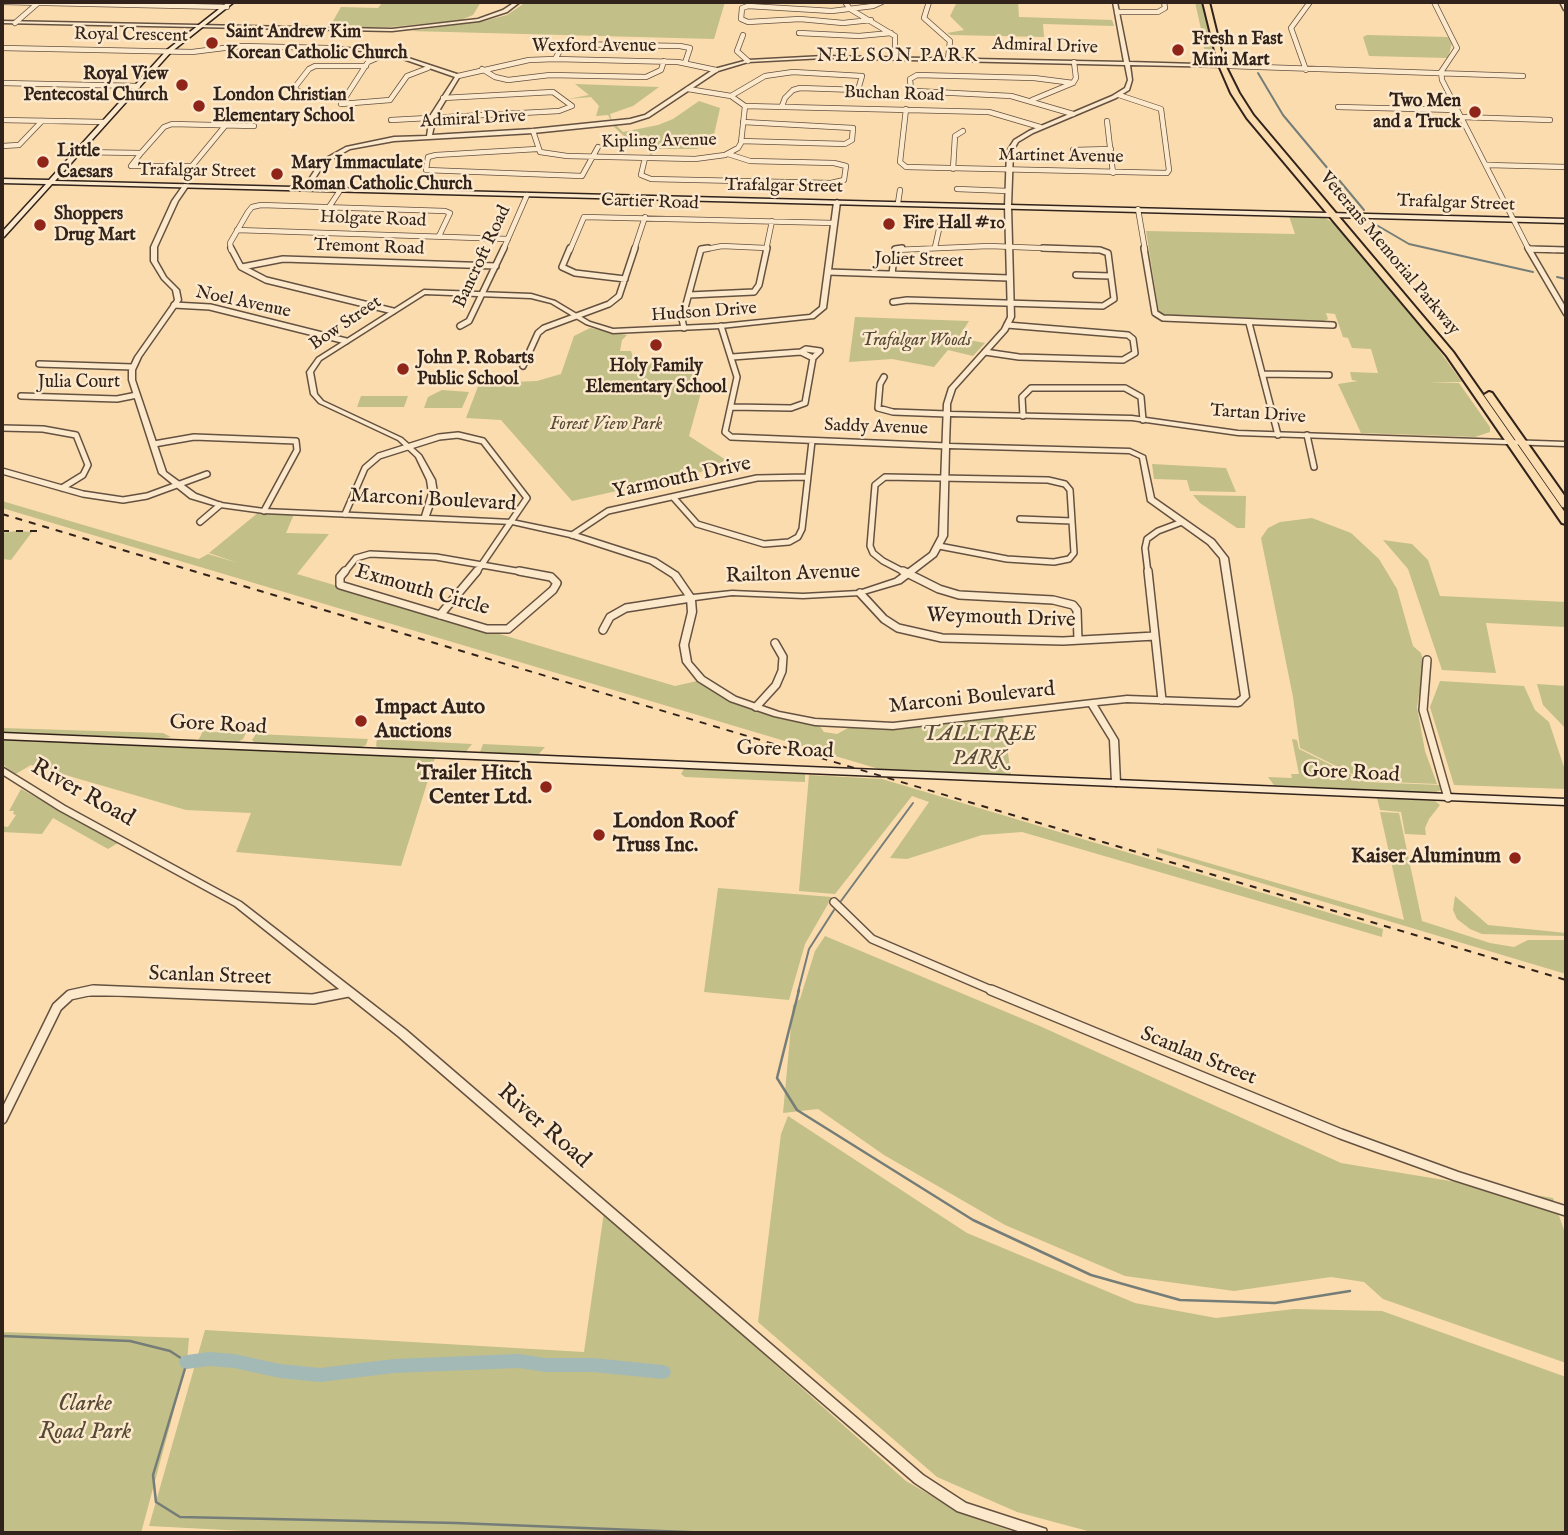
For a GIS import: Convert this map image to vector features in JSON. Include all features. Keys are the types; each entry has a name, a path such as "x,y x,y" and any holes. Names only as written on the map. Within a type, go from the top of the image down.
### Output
{"highway":[{"name":"Veterans Memorial Parkway","path":"1206,2 1226,66 1250,116 1418,301 1518,444 1566,521"},
{"name":"Veterans Memorial Parkway","path":"1213,2 1226,66"},
{"name":"Veterans Memorial Parkway","path":"1518,444 1566,505"}],"main road":[{"path":"2,236 169,51 229,4"},
{"name":"Trafalgar Street","path":"2,181 1566,221"},
{"name":"Gore Road","path":"2,736 1566,802"}],"street":[{"path":"2,2 229,4"},
{"path":"15,23 38,2"},
{"path":"2,23 393,30 471,21 505,11 518,2"},
{"path":"845,2 850,9 891,33 897,42 895,58"},
{"path":"871,20 843,23 800,19 748,22 741,19 742,8 748,6 828,11 882,2"},
{"path":"929,2 923,18 950,41 948,59"},
{"path":"1078,640 1077,610 1066,602 959,595 909,575 883,561 873,553 870,546 875,485 885,477 945,479 1048,480 1065,484 1070,490 1074,553 1063,562 1007,559 939,546 943,536 945,479 947,446 947,414 952,388 985,352 1011,317 1008,206 1012,146 1022,136 1040,127 1119,94 1126,89 1130,80 1115,2"},
{"path":"1117,12 1158,12 1165,8 1164,2"},
{"path":"1306,70 1291,28 1310,2"},
{"path":"1434,2 1457,48 1441,74 1512,220 1566,313"},
{"path":"1562,2 1566,9"},
{"path":"328,48 341,30"},
{"path":"799,33 859,36 891,33"},
{"path":"743,35 737,51 748,61"},
{"path":"555,58 564,44 680,46 691,48 685,63"},
{"name":"Royal Crescent","path":"2,48 169,51 248,46 328,48 391,52 428,68 458,76"},
{"path":"2,54 9,48"},
{"path":"391,52 366,66 342,105 390,100 407,76 428,68"},
{"name":"Admiral Drive","path":"306,188 323,162 348,148 394,139 533,131 630,121 647,116 716,70 748,61 792,57 948,59 1523,76"},
{"name":"Wexford Avenue","path":"458,76 528,60 555,58 664,61 716,70"},
{"path":"481,69 495,77 509,80 550,75 646,77 661,70 664,61"},
{"path":"1031,101 1073,83 1076,78 1074,62"},
{"path":"347,93 304,93 297,92 295,87 315,65 366,66"},
{"path":"731,96 754,80 776,74 862,76 858,90 793,90 782,106"},
{"path":"1073,83 1034,78 917,75 911,79 911,90 915,91 1000,94 1073,114"},
{"path":"429,137 433,118 458,76"},
{"path":"2,83 138,86"},
{"path":"688,89 731,96 745,106"},
{"path":"391,120 559,111 572,106 556,92 443,98"},
{"name":"Martinet Avenue","path":"906,109 901,165 953,169 1161,174 1169,170 1161,109 1119,94"},
{"name":"Buchan Road","path":"745,106 989,112 1040,127"},
{"name":"Kipling Avenue","path":"593,157 586,174 582,176 426,170 428,157 436,155 537,149 550,155 593,157 695,159 728,154 738,148 741,141 745,106"},
{"path":"1338,107 1457,110"},
{"path":"1461,117 1550,120"},
{"path":"2,120 104,122"},
{"path":"2,146 19,145 42,121"},
{"path":"1107,121 1113,173"},
{"path":"741,141 845,144 852,140 853,128 743,122"},
{"path":"225,126 192,166 131,166 168,125 254,126"},
{"path":"533,131 537,149"},
{"path":"953,169 955,136 963,131"},
{"path":"593,157 598,147"},
{"path":"1073,150 1111,149"},
{"path":"77,152 141,153"},
{"path":"645,158 641,175 651,179 831,183 844,180 846,166 834,163 750,161 728,154"},
{"path":"1487,165 1566,167"},
{"path":"177,486 163,473 132,380 134,367 178,300 176,290 164,278 154,261 155,247 175,201 186,185"},
{"path":"329,207 341,189"},
{"path":"957,189 1009,191"},
{"path":"898,204 900,190"},
{"name":"Bancroft Road","path":"460,326 469,321 484,294 527,195"},
{"name":"Hudson Drive","path":"484,294 542,298 613,331 721,326 813,317 823,308 837,202"},
{"path":"393,311 266,280 242,267 231,251 230,243 253,207 261,205 445,211 450,213 439,236"},
{"path":"1138,209 1155,313 1173,321 1333,325"},
{"name":"Cartier Road","path":"625,279 565,270 563,263 584,217 834,223"},
{"path":"523,366 538,333 615,300 625,279 645,217"},
{"path":"689,295 754,292 759,285 772,221"},
{"path":"934,247 940,225"},
{"name":"Holgate Road","path":"237,230 508,239"},
{"path":"684,328 682,319 701,249 722,246 766,248"},
{"path":"892,274 895,249 1010,247 1100,250 1108,253 1114,299 1110,304 907,300 893,302"},
{"path":"1530,249 1566,250"},
{"name":"Tremont Road","path":"242,267 283,259 496,266"},
{"name":"Joliet Street","path":"828,272 1010,278"},
{"path":"1076,275 1111,276"},
{"name":"Bow Street","path":"425,517 433,493 431,480 419,456 388,433 329,407 314,394 310,372 312,366 346,341 424,292 484,294"},
{"name":"Noel Avenue","path":"174,305 210,307 346,341"},
{"path":"1249,323 1278,435"},
{"path":"985,352 1019,357 1123,360 1132,358 1135,353 1133,339 1128,335 1007,325"},
{"name":"Saddy Avenue","path":"721,326 737,377 725,432 731,437 1138,453"},
{"path":"732,357 801,352 813,358 805,403 791,408 732,407"},
{"path":"39,364 134,367"},
{"path":"1262,374 1329,376"},
{"path":"884,377 880,384 878,408 893,412 947,414"},
{"path":"1023,416 1022,397 1031,388 1125,388 1141,397 1143,420"},
{"name":"Julia Court","path":"21,396 137,396"},
{"name":"Tartan Drive","path":"947,414 1143,420 1238,433 1278,435 1566,444"},
{"path":"2,428 64,430 76,435 88,466 83,475 62,488"},
{"path":"345,513 369,463 379,456 439,437 458,435 483,441 527,498 483,564 440,615"},
{"path":"1307,435 1314,467"},
{"path":"154,444 194,437 296,440 299,444 297,450 264,511"},
{"path":"673,497 697,524 764,544 777,544 798,537 802,529 813,442"},
{"path":"1138,453 1143,457 1151,499 1182,522"},
{"path":"2,471 101,498 123,499 177,486 207,474"},
{"name":"Yarmouth Drive","path":"572,535 608,511 757,478 807,477"},
{"name":"Marconi Boulevard","path":"177,486 193,496 220,505 264,511 512,522 572,535 653,561 675,575 691,598 692,612 684,645 687,662 712,688 756,707 815,722 893,726 1127,699 1238,703 1245,697 1224,558 1211,542 1182,522"},
{"path":"200,522 220,505"},
{"path":"1020,519 1072,521"},
{"path":"1162,700 1145,548 1147,539 1158,531 1182,522"},
{"name":"Railton Avenue","path":"691,598 732,593 803,596 860,593 909,575 939,546"},
{"name":"Exmouth Circle","path":"370,554 436,557 483,564 551,576 557,583 553,590 508,629 487,629 340,585 340,577 356,558 370,554"},
{"name":"Weymouth Drive","path":"860,593 884,619 916,634 942,638 1078,640 1155,636"},
{"path":"603,630 610,617 626,608 691,598"},
{"path":"756,707 776,684 782,671 783,657 775,643"},
{"path":"1427,660 1423,710 1448,798"},
{"path":"1092,703 1114,740 1116,783"},
{"name":"River Road","path":"2,770 62,807 238,904 402,1033 919,1479 962,1507 1041,1533"},
{"name":"Scanlan Street","path":"834,902 872,939 911,957 1340,1134 1430,1167 1566,1211"},
{"name":"Scanlan Street","path":"2,1119 57,1007 70,995 93,990 313,999 348,992"}],"green space":[{"path":"383,2 481,2 473,15 461,20 391,27 329,28 341,7 378,8"},
{"path":"526,2 725,2 714,39 410,31 484,21 507,15"},
{"path":"957,2 1018,2 1019,17 1112,20 1114,26 1043,24 1044,37 951,35 947,33 964,30 950,16"},
{"path":"1195,2 1202,2 1215,60 1213,64 1196,63 1206,63 1202,51 1205,51 1200,44 1200,38 1203,38"},
{"path":"1363,37 1448,37 1452,43 1448,58 1369,56"},
{"path":"575,84 659,87 633,106 610,114 612,122 608,115 596,116 599,106 591,97 568,99 589,95"},
{"path":"699,101 720,108 712,144 696,149 655,149 649,157 651,149 637,148 613,126 616,125 623,132 658,125 673,119"},
{"path":"1289,216 1325,218 1338,226 1415,317 1462,382 1428,382 1459,383 1490,427 1490,432 1475,437 1361,433 1338,384 1358,381 1352,380 1350,372 1378,373 1371,349 1352,348 1348,338 1343,337 1335,314 1326,313 1328,319 1321,323 1165,317 1159,313 1146,231 1295,234"},
{"name":"Trafalgar Woods","path":"855,317 969,321 958,338 985,343 973,356 948,350 934,367 892,359 849,362"},
{"name":"Forest View Park","path":"590,328 627,335 622,340 620,351 631,351 635,364 694,359 702,389 689,436 726,460 701,472 572,501 501,420 466,418 482,376 513,382 537,381 561,374 574,336"},
{"path":"442,390 469,392 462,408 424,408 428,397"},
{"path":"361,396 408,396 404,407 357,407"},
{"path":"1152,464 1226,468 1236,492 1190,491 1187,480 1154,479"},
{"path":"1193,495 1246,496 1245,528 1237,528 1200,503"},
{"name":"TALLTREE PARK","path":"2,501 199,559 208,554 238,563 209,553 259,512 294,514 286,533 329,534 297,574 675,686 697,681 740,705 793,721 819,725 824,732 837,734 848,728 921,727 1003,717 1011,775 889,772 2,508"},
{"path":"1312,518 1351,533 1379,559 1397,589 1413,646 1421,653 1424,666 1417,707 1425,751 1437,784 1366,781 1300,748 1293,697 1261,538 1268,528 1280,522"},
{"path":"32,532 11,560 2,559 2,533"},
{"path":"1383,540 1412,544 1428,560 1440,596 1566,602 1566,627 1486,623 1496,673 1442,670 1408,569"},
{"path":"1440,681 1524,686 1535,710 1549,722 1566,773 1566,789 1454,785 1430,707"},
{"path":"1537,684 1566,686 1566,729 1543,705"},
{"path":"209,719 213,719 209,732 246,733 243,739 236,743 198,741"},
{"path":"2,728 163,733 171,737 157,739 2,733"},
{"path":"256,734 368,739 366,745 359,748 256,744 252,740"},
{"path":"377,739 472,744 465,753 380,749 376,746"},
{"path":"1292,739 1297,740 1299,749 1366,782 1441,785 1441,790 1434,793 1274,785 1268,777 1292,778 1291,774 1299,774"},
{"path":"2,740 435,758 401,866 236,852 251,813 186,810 31,765 14,775 2,763"},
{"path":"483,744 545,747 537,756 485,754 480,752"},
{"path":"684,769 805,774 805,782 685,777 681,774"},
{"path":"809,775 882,779 1383,929 1382,937 1022,832 982,835 907,859 890,858 929,802 912,796 835,894 799,891"},
{"path":"21,789 118,843 108,849 53,818 42,834 2,832 2,826 8,827 16,815 13,814 14,811 9,811"},
{"path":"1377,798 1435,801 1440,805 1429,819 1425,828 1426,835 1405,834 1401,812 1380,810"},
{"path":"1380,812 1399,813 1422,921 1490,943 1514,947 1528,940 1566,940 1566,974 1157,852 1157,848 1404,920"},
{"path":"718,888 832,897 805,944 789,1000 704,992"},
{"path":"1455,896 1488,925 1566,933 1566,936 1482,934 1457,919 1453,910"},
{"path":"825,936 1042,1027 1341,1163 1553,1198 1566,1236 1566,1363 1383,1299 1364,1282 1331,1277 1234,1291 1125,1276 1005,1225 884,1155 818,1109 783,1113 793,1005 800,999 815,951"},
{"path":"788,1116 967,1233 1135,1303 1216,1318 1294,1309 1382,1311 1566,1377 1566,1533 1095,1533 1017,1512 937,1477 758,1322 781,1134"},
{"path":"604,1212 906,1481 963,1514 1017,1533 283,1533 149,1526 205,1330 584,1352"},
{"name":"Clarke Road Park","path":"2,1332 189,1338 187,1362 141,1533 2,1533"}],"waterway":[{"path":"1258,73 1283,115 1334,176"},
{"path":"1334,174 1364,210"},
{"path":"1373,223 1409,244 1533,272"},
{"path":"1557,277 1566,279"},
{"path":"841,901 913,803"},
{"path":"798,992 809,949 834,910"},
{"path":"799,990 777,1078 797,1110 973,1220 1091,1275 1180,1300 1275,1303 1350,1291"},
{"path":"2,1336 130,1341 170,1351 187,1362 153,1475 156,1502 180,1517 456,1523 712,1533"},
{"path":"187,1362 209,1359 234,1361 280,1371 320,1375 394,1366 519,1361 663,1372"}],"railway":[{"path":"2,514 1566,980"},
{"path":"2,531 38,531"}],"place":[{"name":"Saint Andrew Kim Korean Catholic Church","path":"212,43"},
{"name":"Fresh n Fast Mini Mart","path":"1178,50"},
{"name":"Royal View Pentecostal Church","path":"182,85"},
{"name":"London Christian Elementary School","path":"199,106"},
{"name":"Two Men and a Truck","path":"1475,112"},
{"name":"Little Caesars","path":"43,162"},
{"name":"Mary Immaculate Roman Catholic Church","path":"277,174"},
{"name":"Fire Hall #10","path":"889,224"},
{"name":"Shoppers Drug Mart","path":"40,225"},
{"name":"Holy Family Elementary School","path":"656,345"},
{"name":"John P. Robarts Public School","path":"403,369"},
{"name":"Impact Auto Auctions","path":"361,721"},
{"name":"Trailer Hitch Center Ltd.","path":"546,787"},
{"name":"London Roof Truss Inc.","path":"599,835"},
{"name":"Kaiser Aluminum","path":"1515,858"}],"district":[{"name":"NELSON PARK","path":"898,57"}]}
